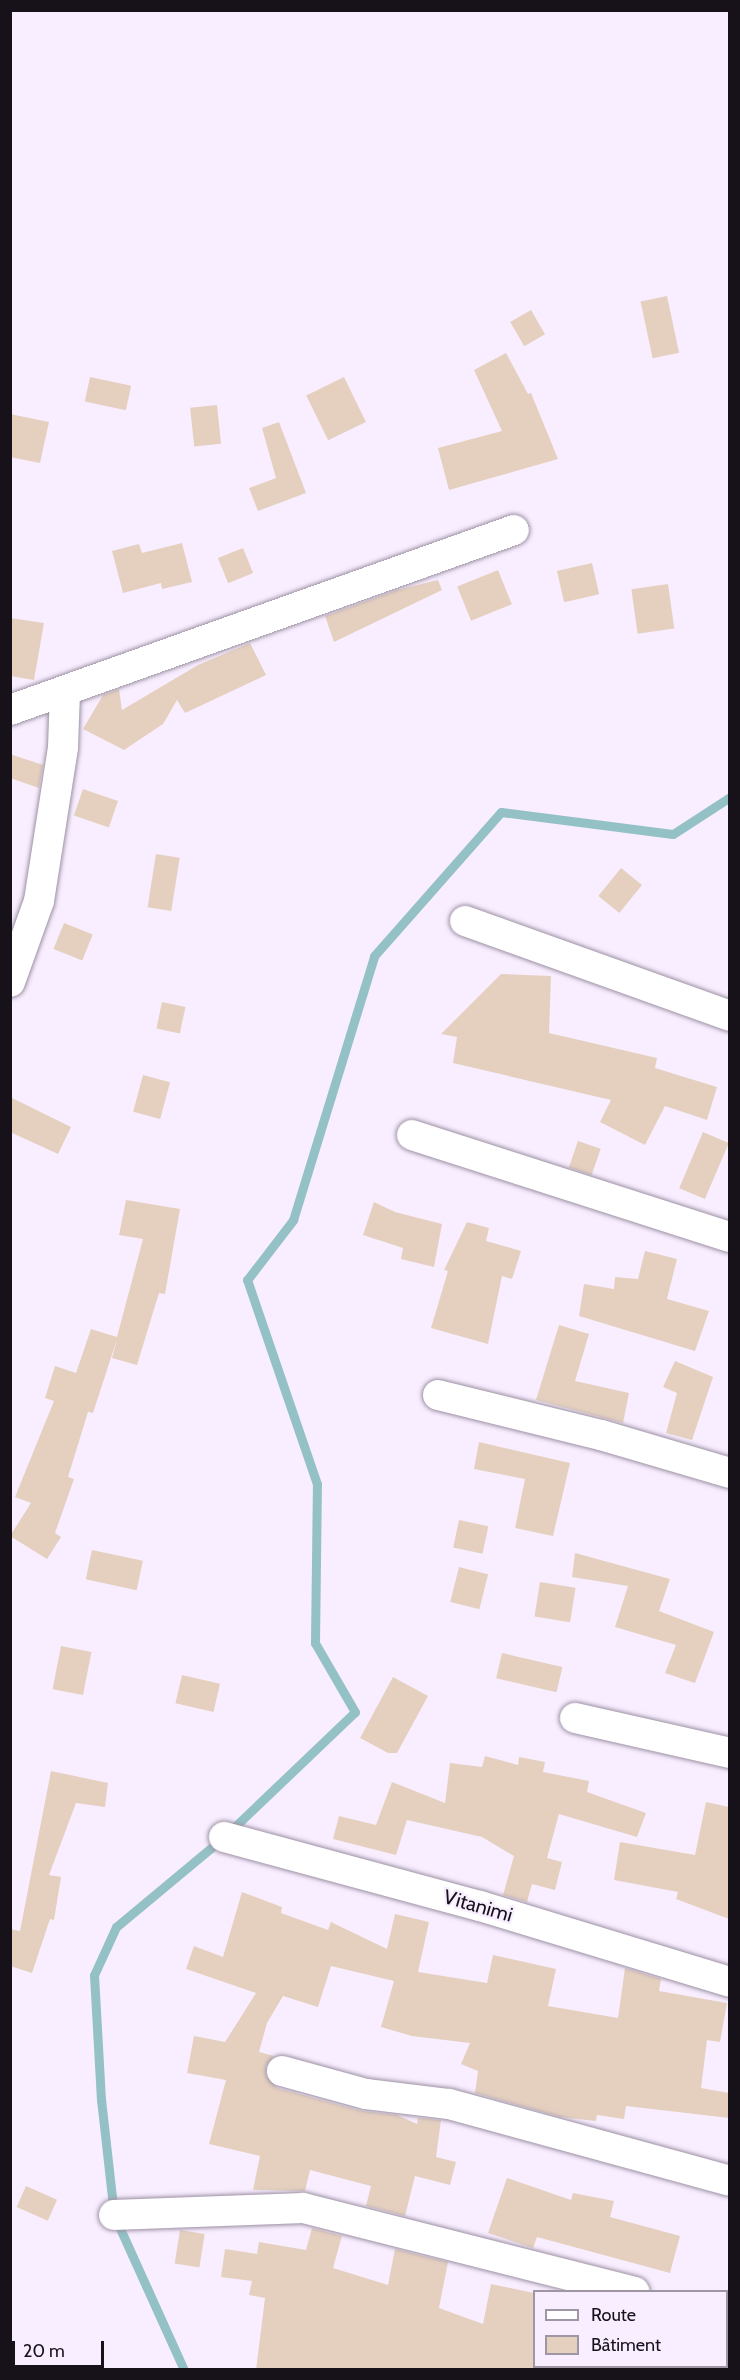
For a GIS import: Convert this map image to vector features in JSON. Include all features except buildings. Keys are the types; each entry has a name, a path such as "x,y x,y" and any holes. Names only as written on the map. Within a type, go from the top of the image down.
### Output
{"street":[{"path":"10,710 514,530"},
{"path":"10,982 39,901 63,747 65,692"},
{"path":"465,921 729,1016"},
{"path":"412,1135 729,1237"},
{"path":"438,1395 601,1435 729,1473"},
{"path":"575,1718 729,1753"},
{"name":"Vitanimi","path":"224,1837 480,1906 729,1982"},
{"path":"282,2071 366,2094 449,2104 729,2181"},
{"path":"114,2215 303,2208 627,2290"}],"waterway":[{"path":"184,2370 114,2215 101,2100 94,1975 116,1927 224,1837 355,1712 315,1643 317,1484 247,1280 293,1220 374,956 501,812 673,834 730,797"}]}
